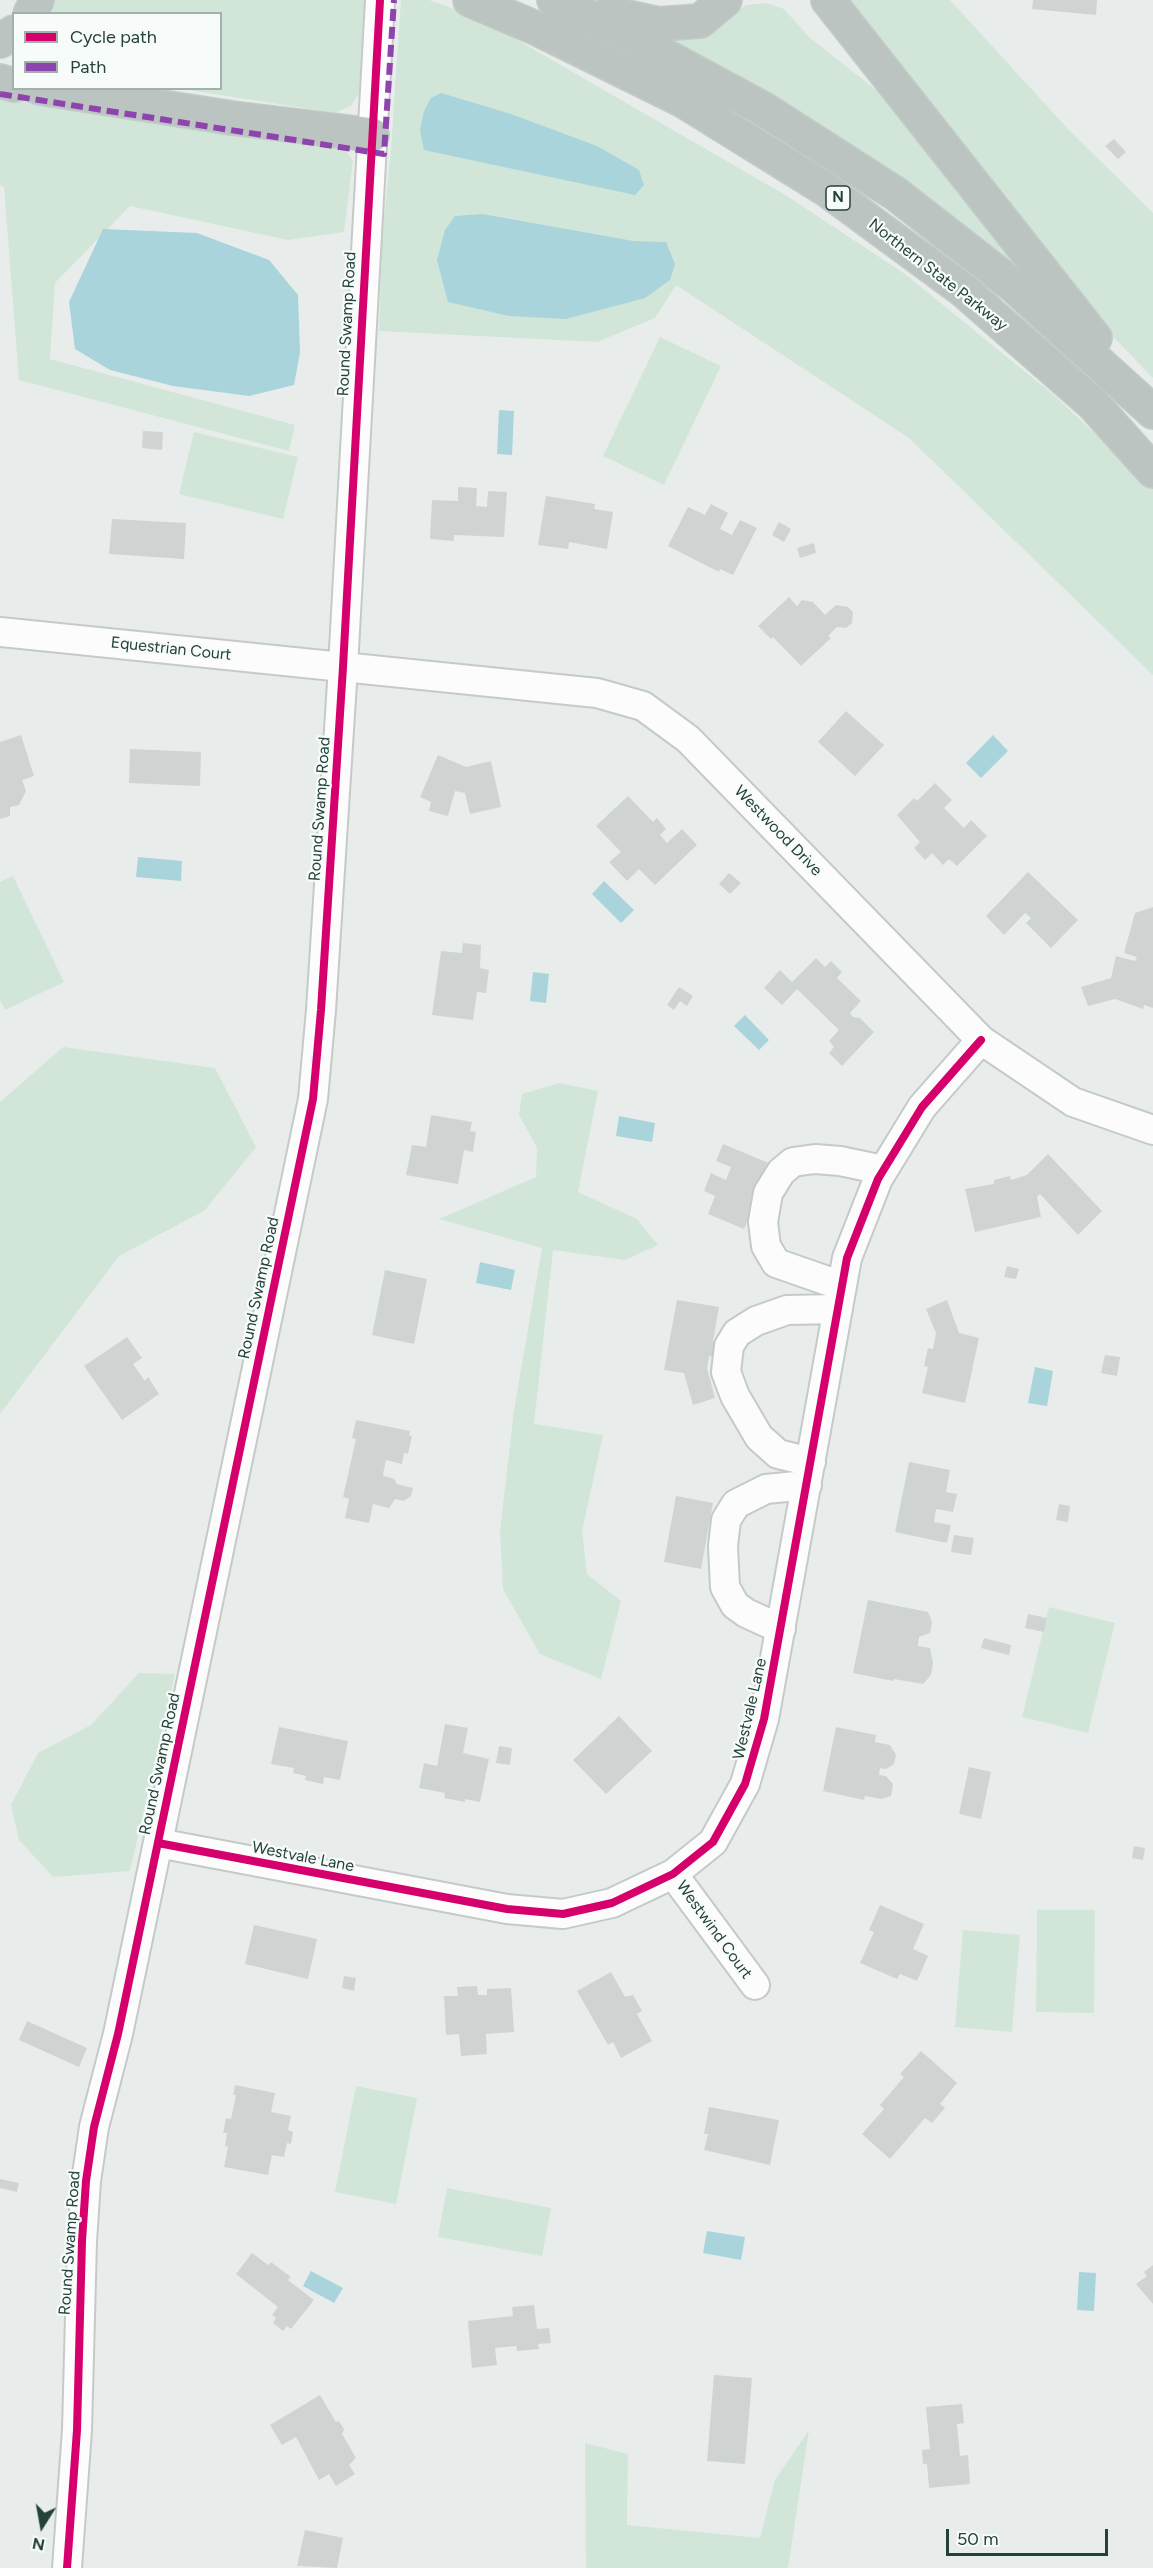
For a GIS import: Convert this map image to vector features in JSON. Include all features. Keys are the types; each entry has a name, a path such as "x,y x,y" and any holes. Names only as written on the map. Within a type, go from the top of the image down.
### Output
{"highway":[{"name":"Northern State Parkway","path":"470,0 538,29 682,100 827,190 980,305 1093,404 1153,471"},
{"name":"N","path":"554,0 634,39 762,108 896,194 1014,286 1151,409"},
{"path":"562,0 659,24 700,21 725,0"},
{"path":"828,0 1151,409"},
{"path":"53,90 232,118 372,135"},
{"path":"108,90 163,107"}],"street":[{"name":"Round Swamp Road","path":"67,2568 77,2430 78,2334 86,2181 94,2127 118,2034 313,1099 321,1010 342,667 380,0"},
{"name":"Equestrian Court","path":"0,632 342,667"},
{"name":"Westwood Drive","path":"342,667 597,693 643,706 688,739 981,1040 1073,1102 1153,1130"},
{"name":"Westvale Lane","path":"158,1843 507,1909 563,1914 612,1903 673,1874 713,1842 746,1784 764,1719 847,1258 883,1170 922,1107 981,1040"},
{"path":"840,1297 776,1263 765,1246 763,1222 768,1193 781,1172 793,1162 815,1159 832,1160 883,1170"},
{"path":"809,1473 778,1454 759,1437 735,1396 726,1372 729,1346 737,1333 756,1321 840,1297"},
{"path":"781,1629 746,1613 735,1605 725,1587 723,1546 726,1520 736,1504 766,1489 809,1473"},
{"name":"Westwind Court","path":"673,1874 755,1985"}],"green space":[{"path":"47,0 365,0 359,93 351,106 335,113 188,90 222,90 222,12 48,12"},
{"path":"401,0 429,0 478,17 787,196 905,274 1055,396 1153,488 1153,675 909,438 676,285 655,318 597,342 379,331 382,241","holes":["484,214 634,241 665,242 509,316"]},
{"path":"840,0 950,0 1068,129 1153,213 1153,378 1103,326"},
{"path":"767,3 784,9 809,37 913,119 1021,265 1014,265 661,37 729,17 746,5"},
{"path":"0,89 154,124 330,145 347,152 353,161 344,232 288,240 130,206 55,283 50,359 295,425 289,451 19,380 4,187 0,185"},
{"path":"660,337 721,366 664,485 603,456"},
{"path":"194,432 298,457 283,519 179,494"},
{"path":"13,876 64,982 5,1010 0,1000 0,882"},
{"path":"63,1047 215,1068 256,1147 204,1211 119,1256 0,1414 0,1102"},
{"path":"559,1083 598,1091 578,1192 637,1219 658,1245 625,1260 553,1250 534,1424 603,1435 582,1531 587,1574 621,1601 601,1679 540,1654 503,1589 500,1531 514,1410 542,1248 439,1219 536,1177 537,1148 519,1115 522,1094"},
{"path":"1049,1607 1115,1623 1088,1733 1022,1717"},
{"path":"139,1673 175,1674 130,1871 53,1877 19,1840 11,1805 38,1753 91,1725"},
{"path":"1037,1910 1095,1910 1094,2013 1036,2012"},
{"path":"963,1930 1020,1935 1012,2032 955,2027"},
{"path":"356,2086 417,2098 396,2204 335,2192"},
{"path":"447,2188 551,2208 542,2256 438,2237"},
{"path":"809,2430 788,2568 586,2568 585,2443 628,2454 627,2525 760,2538 775,2480"}],"water":[{"path":"441,93 511,114 597,146 639,170 644,185 635,195 424,150 420,130 424,111 431,98"},
{"path":"483,214 634,241 666,242 675,264 670,280 645,298 566,319 509,316 448,302 437,260 445,230 455,216"},
{"path":"103,229 197,233 269,260 298,295 300,352 294,385 249,396 173,386 110,370 75,349 69,302"},
{"path":"499,410 514,411 512,455 497,454"},
{"path":"993,735 1008,751 981,778 966,763"},
{"path":"138,857 182,861 181,881 136,877"},
{"path":"604,881 634,910 621,923 592,894"},
{"path":"533,972 549,974 546,1003 530,1001"},
{"path":"745,1015 769,1040 759,1050 734,1026"},
{"path":"619,1116 655,1123 652,1142 616,1136"},
{"path":"480,1262 515,1270 511,1290 476,1283"},
{"path":"1035,1367 1053,1371 1047,1406 1028,1403"},
{"path":"707,2231 745,2237 741,2260 703,2253"},
{"path":"311,2271 343,2288 334,2303 303,2286"},
{"path":"1079,2272 1096,2273 1094,2311 1077,2310"}],"building":[{"path":"1033,0 1097,0 1096,15 1032,9"},
{"path":"1114,139 1126,152 1118,159 1105,146"},
{"path":"143,431 163,432 162,450 142,448"},
{"path":"458,487 477,488 476,506 487,507 488,491 507,492 504,537 454,535 454,541 430,539 432,500 458,501"},
{"path":"546,496 595,504 594,509 613,512 607,549 569,542 568,549 538,545"},
{"path":"711,504 728,513 720,529 732,535 740,520 757,528 733,575 720,569 719,572 668,546 688,507 705,515"},
{"path":"112,519 186,523 184,559 109,554"},
{"path":"779,522 791,529 784,542 772,535"},
{"path":"814,543 816,553 800,558 797,548"},
{"path":"789,597 797,606 802,600 813,602 825,615 836,605 848,607 853,612 852,623 846,628 837,627 828,636 831,638 801,666 773,637 771,639 758,626"},
{"path":"846,711 884,745 855,776 818,742"},
{"path":"21,735 34,776 22,780 26,791 19,805 10,807 10,816 0,819 0,742"},
{"path":"130,749 201,752 200,786 129,783"},
{"path":"438,755 466,767 491,761 501,807 470,814 465,793 455,791 448,816 429,811 431,802 420,797"},
{"path":"935,783 952,800 944,808 964,828 971,820 987,836 957,866 949,859 943,865 932,853 925,860 914,848 920,842 897,815 914,798 917,801"},
{"path":"628,796 653,822 657,818 666,829 660,835 667,843 682,829 697,845 655,885 639,869 627,881 609,862 621,852 596,826"},
{"path":"1028,872 1078,920 1051,948 1026,923 1031,918 1025,913 1004,935 986,916"},
{"path":"729,873 741,883 730,894 719,884"},
{"path":"1153,907 1153,1008 1144,1005 1143,1009 1115,999 1088,1006 1081,987 1111,978 1116,956 1135,961 1137,957 1124,953 1135,913"},
{"path":"463,943 481,945 480,968 489,970 486,993 477,992 473,1020 432,1015 441,951 462,953"},
{"path":"816,958 825,967 831,961 842,972 837,978 861,1001 850,1013 853,1017 860,1018 874,1032 842,1066 829,1053 834,1047 829,1041 839,1030 797,989 782,1005 764,988 780,970 792,982"},
{"path":"679,987 693,996 687,1006 680,1001 674,1010 667,1005"},
{"path":"431,1115 472,1122 470,1131 476,1132 473,1152 464,1150 458,1184 406,1175 412,1145 426,1147"},
{"path":"723,1144 771,1164 744,1229 708,1214 715,1196 704,1191 711,1173 726,1180 731,1167 716,1161"},
{"path":"1048,1154 1102,1211 1078,1235 1040,1194 1037,1197 1041,1217 975,1232 965,1189 994,1184 994,1180 1010,1176 1011,1180 1027,1175"},
{"path":"1007,1266 1019,1269 1016,1279 1004,1277"},
{"path":"385,1270 427,1279 414,1344 372,1335"},
{"path":"677,1300 719,1307 713,1341 716,1341 714,1357 709,1356 707,1368 715,1398 693,1405 684,1373 664,1370"},
{"path":"947,1300 959,1333 979,1338 965,1403 922,1393 928,1367 924,1366 928,1348 933,1349 936,1333 926,1309"},
{"path":"127,1337 142,1358 133,1364 145,1381 148,1377 159,1394 122,1420 84,1366"},
{"path":"1105,1355 1120,1357 1117,1376 1101,1373"},
{"path":"356,1420 410,1431 409,1436 412,1436 408,1454 404,1453 402,1464 386,1460 383,1474 394,1479 397,1484 413,1488 411,1496 404,1501 395,1499 389,1508 373,1504 369,1523 345,1518 349,1499 343,1497 356,1439 352,1438"},
{"path":"909,1462 950,1470 946,1492 957,1494 953,1512 936,1509 934,1522 951,1525 947,1543 895,1532"},
{"path":"676,1496 713,1503 701,1569 664,1562"},
{"path":"1059,1504 1070,1506 1068,1522 1056,1520"},
{"path":"954,1535 974,1538 971,1555 951,1552"},
{"path":"868,1600 928,1612 932,1622 930,1633 919,1637 918,1646 930,1648 933,1663 931,1675 923,1684 853,1673"},
{"path":"1028,1614 1047,1618 1044,1632 1025,1628"},
{"path":"984,1638 1011,1645 1009,1655 981,1648"},
{"path":"619,1716 652,1751 606,1794 573,1760"},
{"path":"445,1724 468,1728 463,1753 489,1759 480,1802 444,1798 445,1793 419,1788 424,1763 437,1766"},
{"path":"279,1727 348,1741 340,1780 324,1777 323,1784 305,1780 306,1776 293,1773 294,1768 271,1764"},
{"path":"836,1727 876,1735 875,1742 890,1745 896,1755 894,1764 886,1769 880,1768 879,1775 886,1776 893,1784 891,1796 881,1799 865,1796 864,1800 823,1791"},
{"path":"499,1746 512,1748 510,1765 496,1763"},
{"path":"969,1767 991,1772 981,1819 959,1814"},
{"path":"1134,1846 1145,1848 1143,1860 1132,1858"},
{"path":"880,1905 924,1924 913,1949 928,1956 917,1981 900,1974 897,1979 860,1963 874,1932 869,1930"},
{"path":"254,1925 317,1939 308,1979 245,1964"},
{"path":"611,1972 625,1997 633,1995 642,2011 637,2014 652,2041 621,2058 613,2042 608,2045 577,1991"},
{"path":"344,1976 356,1978 354,1991 342,1988"},
{"path":"477,1986 478,1995 487,1995 487,1989 511,1988 514,2032 486,2034 487,2054 461,2056 459,2034 446,2035 444,1996 458,1996 457,1987"},
{"path":"27,2021 87,2048 79,2067 19,2040"},
{"path":"921,2051 957,2083 940,2104 945,2108 932,2123 925,2118 890,2159 862,2134 884,2109 880,2105 904,2077 900,2074"},
{"path":"235,2085 275,2093 271,2112 291,2116 288,2130 293,2132 291,2144 287,2143 284,2157 272,2155 268,2175 224,2167 228,2147 225,2146 227,2133 223,2133 226,2118 231,2119 236,2095 233,2095"},
{"path":"709,2107 779,2120 770,2165 704,2150 708,2134 704,2134"},
{"path":"0,2179 19,2183 17,2192 0,2188"},
{"path":"252,2253 268,2265 271,2262 291,2277 288,2280 314,2300 291,2329 287,2326 283,2331 273,2323 276,2318 272,2315 278,2307 236,2274"},
{"path":"1153,2265 1153,2304 1136,2284 1147,2276 1144,2272"},
{"path":"534,2305 537,2329 549,2328 551,2343 538,2344 539,2349 517,2351 516,2346 495,2348 497,2365 472,2368 468,2321 513,2316 512,2307"},
{"path":"714,2375 752,2378 745,2464 707,2461"},
{"path":"320,2395 336,2422 339,2421 344,2429 342,2434 356,2458 349,2465 355,2474 336,2486 329,2474 319,2480 296,2437 282,2445 270,2425"},
{"path":"962,2404 964,2423 957,2424 960,2456 968,2455 970,2484 929,2488 927,2464 923,2464 922,2450 930,2449 926,2407"},
{"path":"305,2530 343,2538 337,2568 297,2566"}],"marked path":[{"path":"0,94 384,154 394,0"}],"cycle path":[{"path":"67,2568 77,2430 82,2241 86,2181 94,2127 118,2034 313,1099 321,1010 343,667 380,0"},
{"path":"158,1843 507,1909 563,1914 612,1903 673,1874 713,1842 745,1784 764,1719 847,1258 878,1179 922,1107 981,1040"}]}
